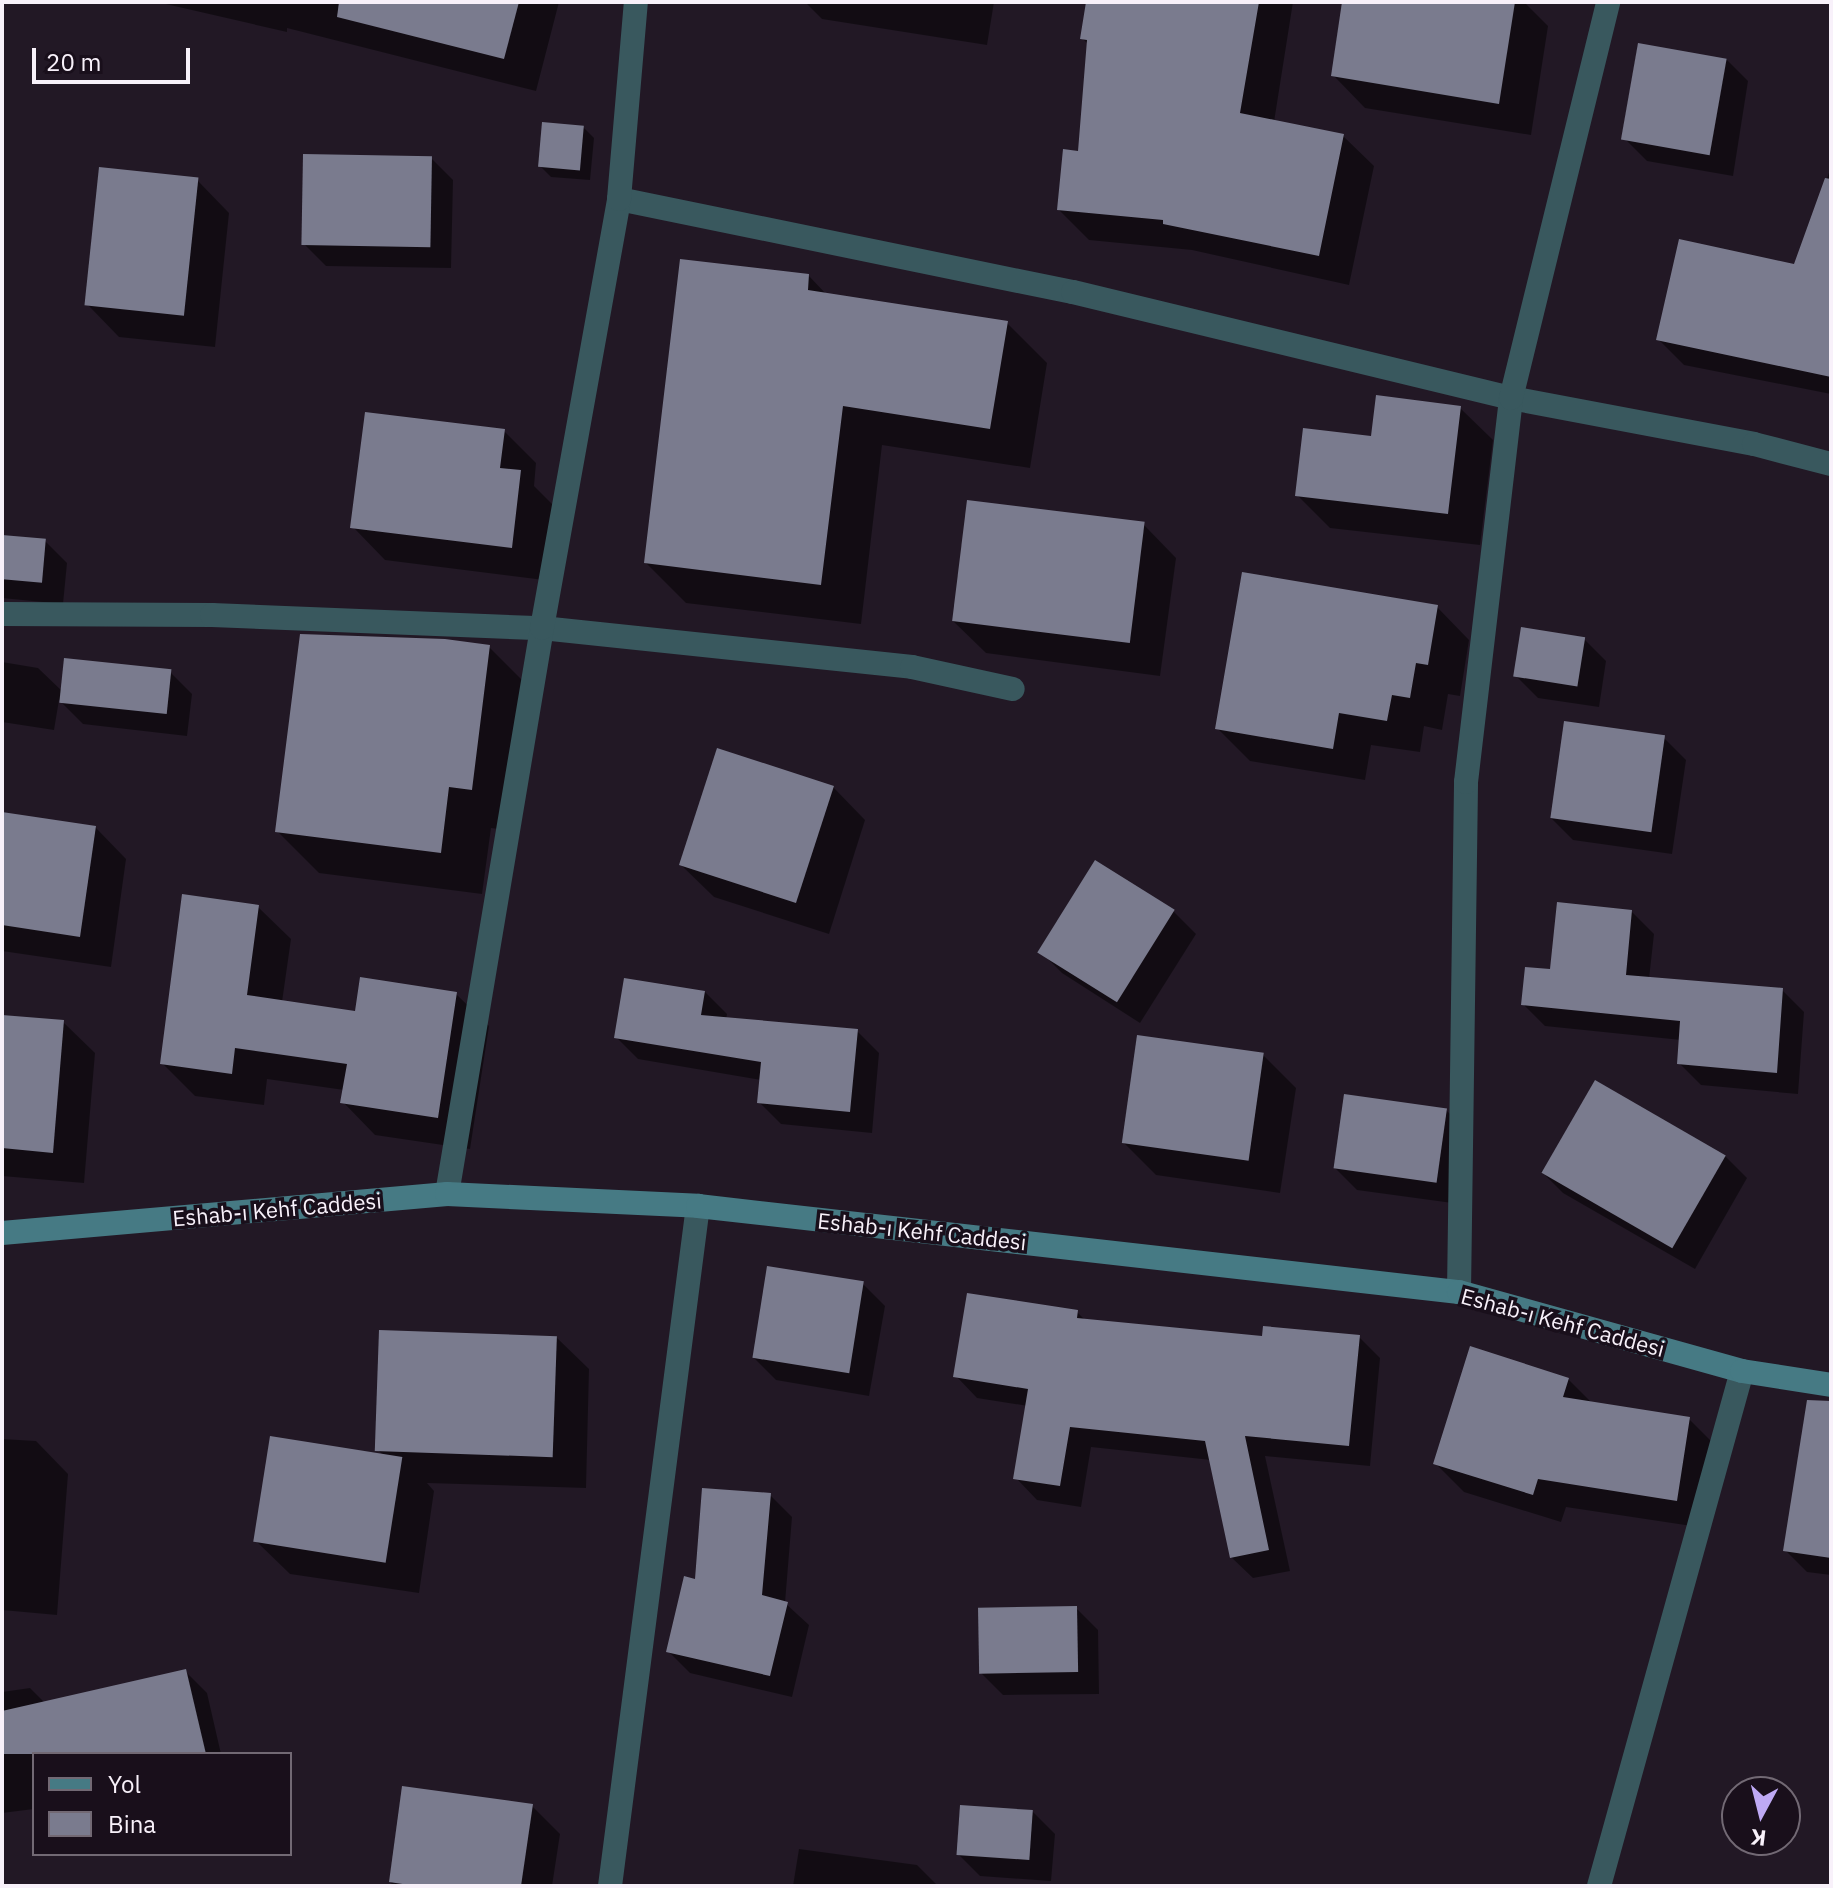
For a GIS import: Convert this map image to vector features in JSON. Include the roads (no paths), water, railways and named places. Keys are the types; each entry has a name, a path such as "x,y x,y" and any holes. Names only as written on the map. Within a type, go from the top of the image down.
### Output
{"street":[{"path":"447,1194 542,628 619,199 636,2"},
{"path":"1459,1292 1466,782 1511,398 1608,2"},
{"path":"619,199 1073,292 1511,398 1754,444 1831,464"},
{"path":"2,614 212,615 542,628 912,667 1013,689"},
{"name":"Eshab-ı Kehf Caddesi","path":"2,1233 447,1194 698,1206 1459,1292 1742,1371 1831,1385"},
{"path":"610,1886 698,1206"},
{"path":"1599,1886 1742,1371"}]}
